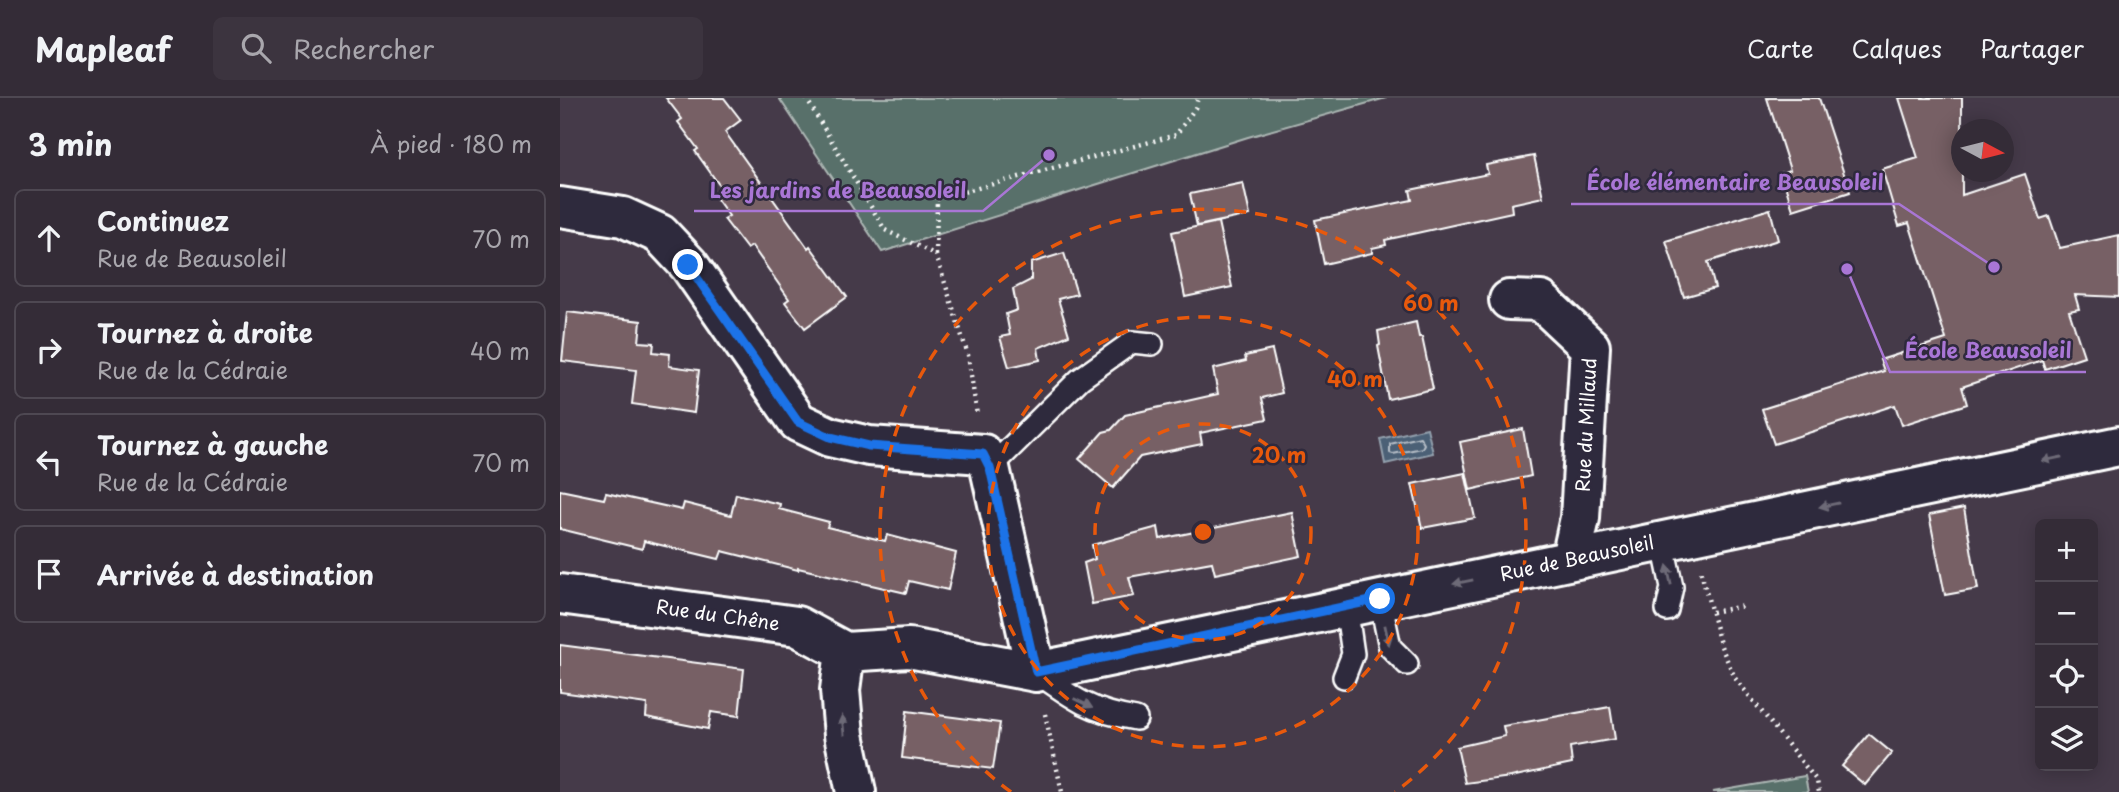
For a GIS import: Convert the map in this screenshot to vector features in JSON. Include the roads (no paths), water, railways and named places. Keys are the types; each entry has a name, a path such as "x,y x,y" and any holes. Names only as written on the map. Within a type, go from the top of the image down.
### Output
{"street":[{"path":"560,207 623,217 660,234 688,265 798,422 830,437 869,446 986,461 1036,672 909,648 845,652 840,690 844,735 856,792"},
{"name":"Rue du Millaud","path":"1509,300 1541,301 1590,346 1580,517 1571,559"},
{"name":"Rue de Beausoleil","path":"1036,672 2119,446"},
{"name":"Rue du Chêne","path":"560,594 797,626 845,652"}],"lane":[{"path":"986,461 1080,379 1132,342 1152,344"},
{"path":"1667,610 1677,537"},
{"path":"1363,603 1390,647 1407,664"},
{"path":"1344,677 1353,654 1363,603"},
{"path":"1036,672 1079,703 1111,715 1136,719"}],"water":[{"path":"1427,428 1433,453 1385,464 1380,439"}],"place":[{"name":"Les jardins de Beausoleil","path":"1049,155"},
{"name":"École élémentaire Beausoleil","path":"1994,267"},
{"name":"École Beausoleil","path":"1847,269"}]}
